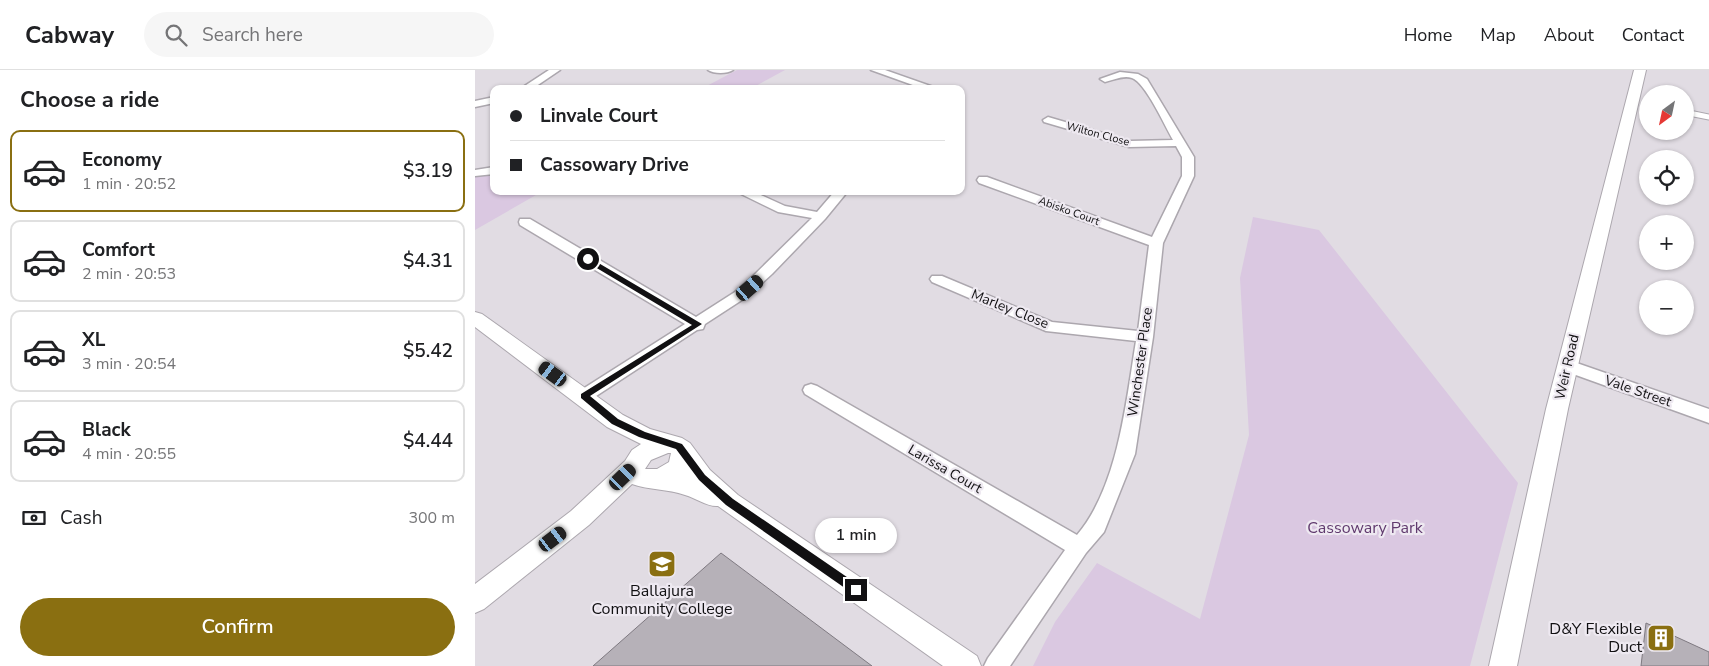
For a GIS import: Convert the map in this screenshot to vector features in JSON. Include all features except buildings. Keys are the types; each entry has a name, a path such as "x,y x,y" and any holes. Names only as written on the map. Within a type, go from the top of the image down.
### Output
{"street":[{"path":"531,85 555,70"},
{"path":"713,70 728,70"},
{"path":"876,70 922,85"},
{"name":"Weir Road","path":"1503,666 1567,366 1640,70"},
{"name":"Winchester Place","path":"996,666 1079,547 1097,526 1127,454 1145,337 1156,242 1188,176 1187,157 1144,81 1139,77 1122,74 1105,79"},
{"path":"475,104 490,101"},
{"name":"Wilton Close","path":"1048,120 1129,144 1178,143"},
{"path":"475,173 490,171"},
{"name":"Abisko Court","path":"983,180 1156,242"},
{"path":"751,195 782,208 821,216"},
{"path":"584,396 740,296 821,216 839,195"},
{"path":"525,222 698,324"},
{"name":"Marley Close","path":"937,279 1033,321 1051,326 1145,337"},
{"path":"475,318 584,396 615,421 676,449 729,502 967,666"},
{"name":"Vale Street","path":"1567,366 1709,416"},
{"name":"Larissa Court","path":"811,390 1079,547"},
{"path":"615,421 633,447 643,471 687,485 729,502"},
{"path":"475,600 643,471 651,449 676,449"},
{"path":"643,471 672,472 681,464 676,449"}],"lane":[{"path":"1694,114 1709,118"}],"green space":[{"path":"737,70 785,70 757,85 709,85"},
{"path":"490,175 490,195 536,195 475,230 475,177"},
{"name":"Cassowary Park","path":"1253,217 1319,230 1518,483 1470,666 1033,666 1055,622 1097,563 1200,619 1249,435 1240,278"}],"place":[{"name":"Ballajura Community College","path":"662,564"},
{"name":"D&Y Flexible Duct","path":"1661,638"}],"route":[{"path":"588,259 698,324 584,396 615,421 642,435 667,444 679,446 692,466 729,502 856,590"}]}
